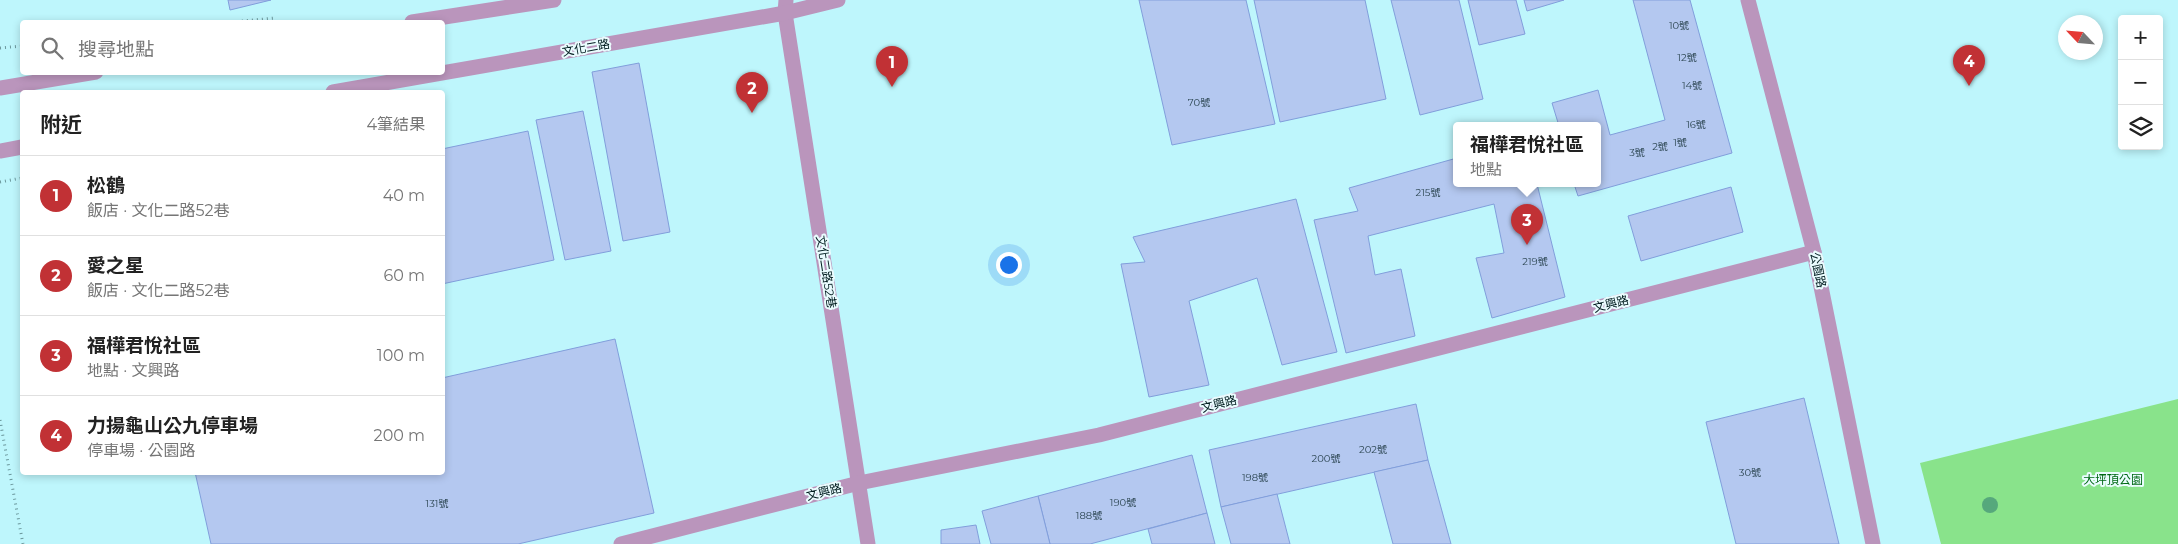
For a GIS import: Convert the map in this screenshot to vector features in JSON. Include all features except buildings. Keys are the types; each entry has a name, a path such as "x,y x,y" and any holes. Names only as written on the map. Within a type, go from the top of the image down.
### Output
{"street":[{"path":"425,20 554,0"},
{"name":"文化二路","path":"445,71 785,6 838,0"},
{"name":"公園路","path":"1748,0 1814,252 1873,544"},
{"name":"文化二路52巷","path":"785,6 868,544"},
{"path":"0,88 78,75"},
{"name":"文化二路","path":"344,90 422,75"},
{"path":"0,151 20,147"},
{"name":"文興路","path":"621,544 859,483 1099,435 1814,252"}],"path":[{"path":"254,20 275,18"},
{"path":"0,48 20,46"},
{"path":"0,182 20,178"},
{"path":"0,420 23,544"}],"green space":[{"name":"大坪頂公園","path":"2178,399 2178,544 1941,544 1920,463"}],"place":[{"name":"力揚龜山公九停車場","path":"1969,86"},
{"name":"松鶴","path":"892,87"},
{"name":"愛之星","path":"752,113"},
{"name":"福樺君悅社區","path":"1527,245"}]}
